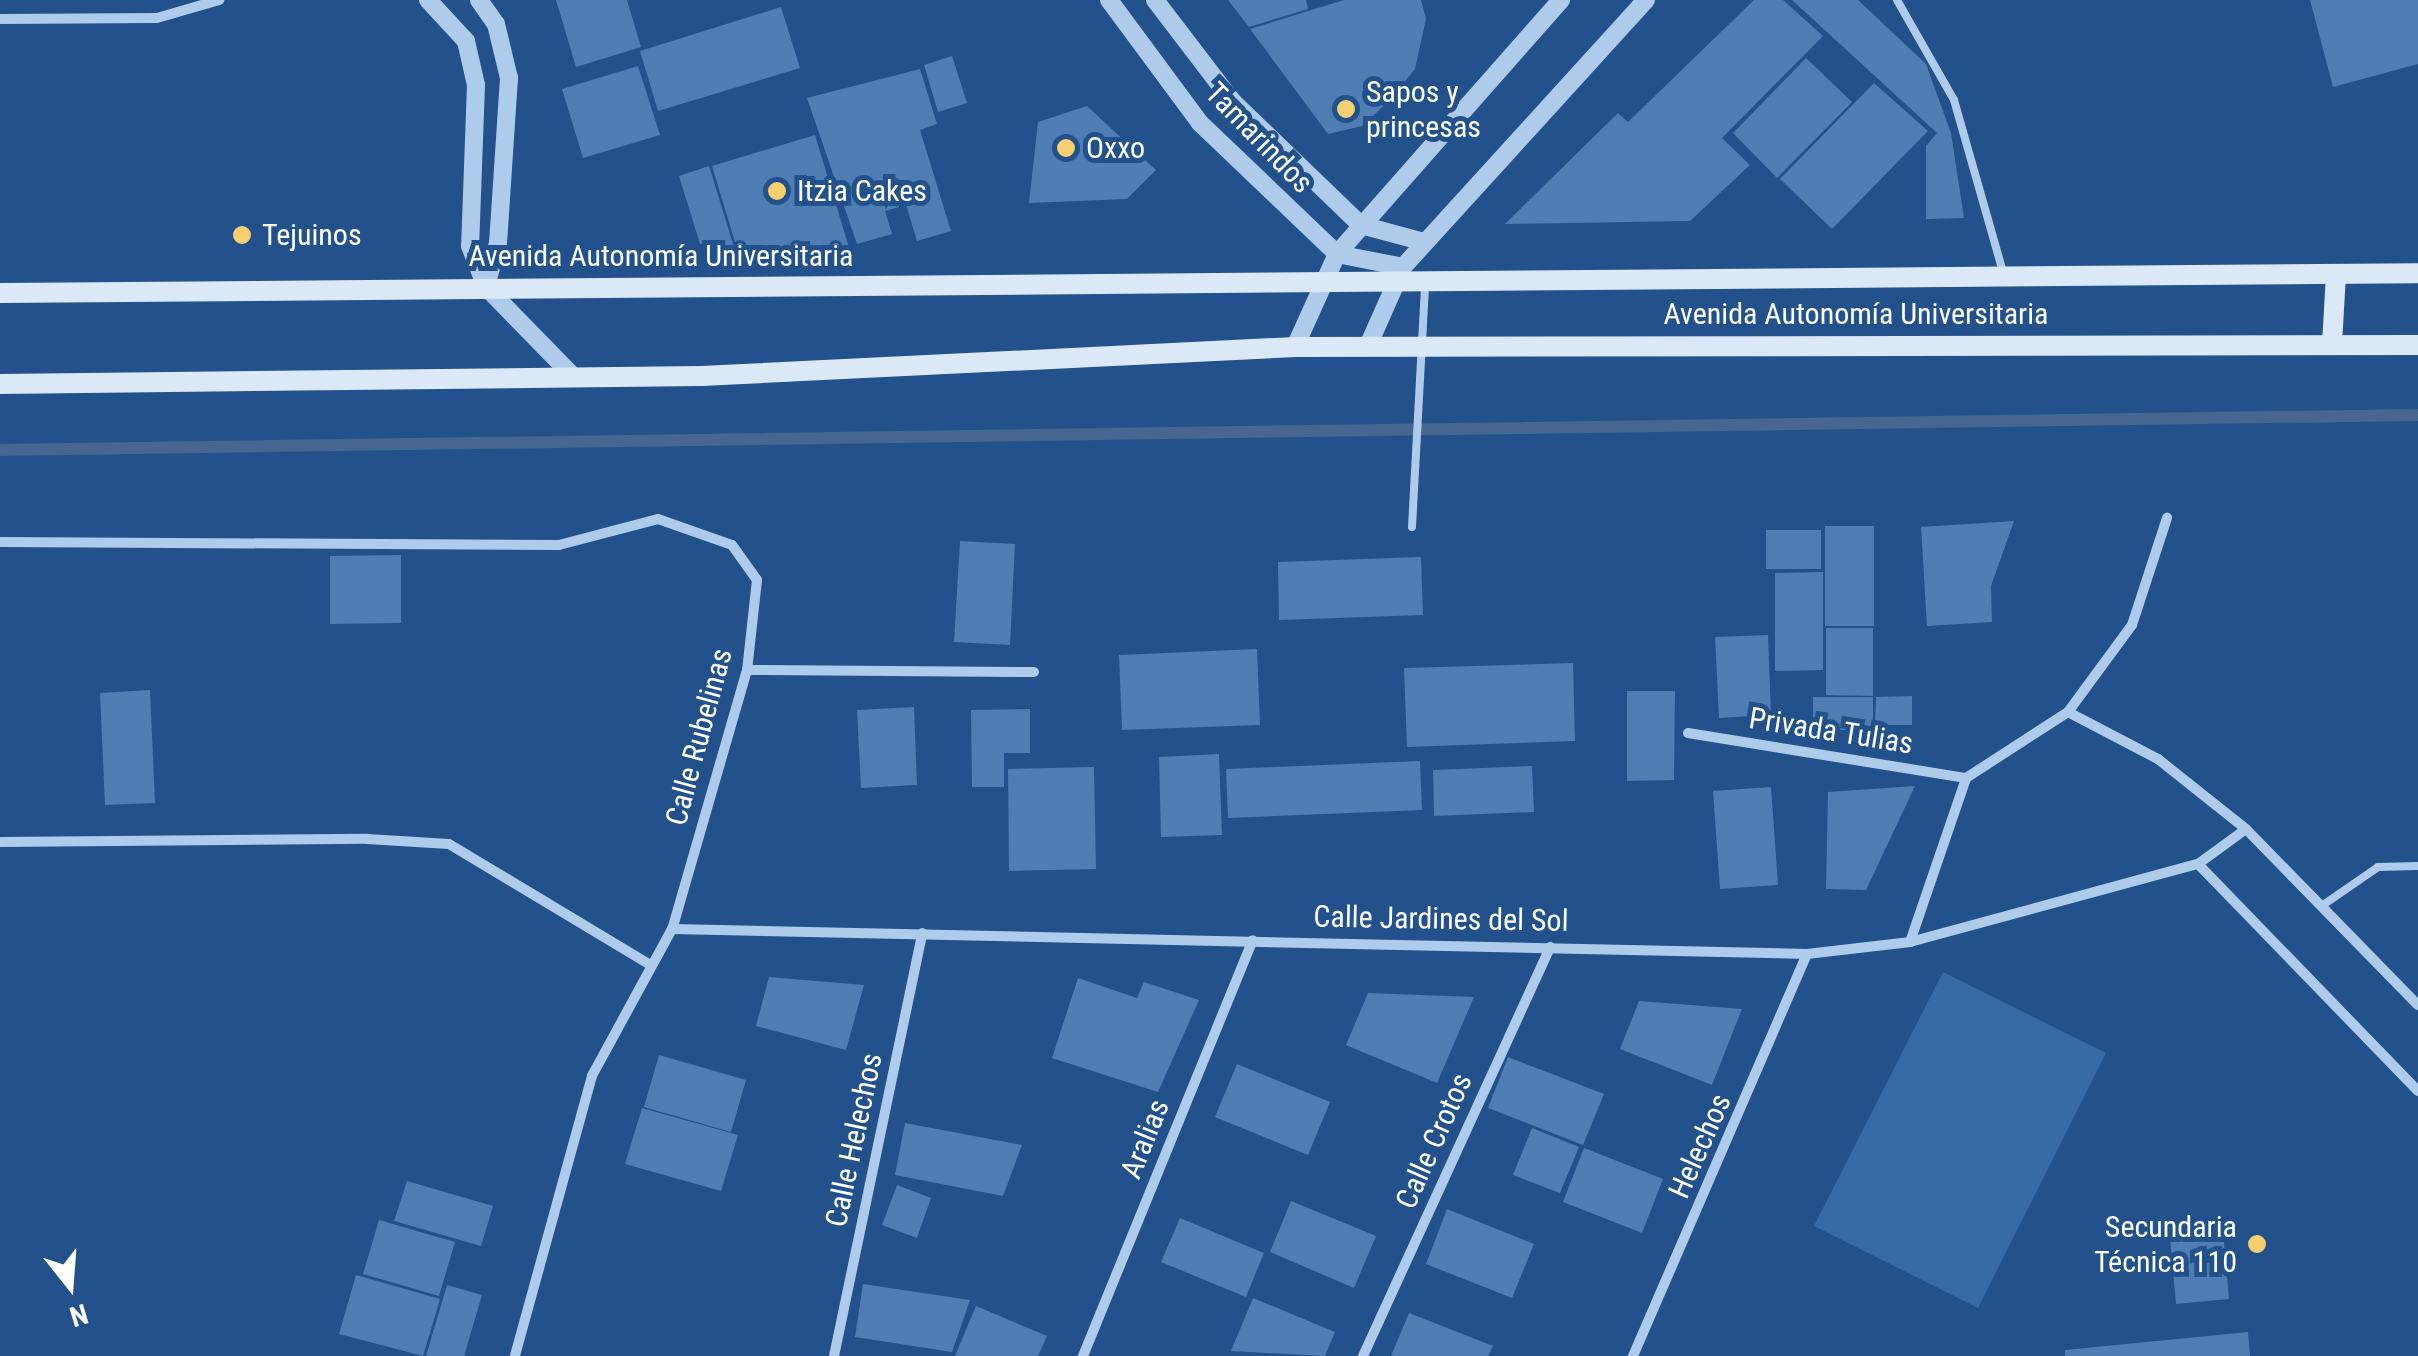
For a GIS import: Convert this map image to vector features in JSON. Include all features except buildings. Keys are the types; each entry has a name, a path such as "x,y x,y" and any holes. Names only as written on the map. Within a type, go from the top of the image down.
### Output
{"main road":[{"name":"Avenida Autonomía Universitaria","path":"0,293 1322,280 1398,276 1425,284 2418,273"},
{"path":"2332,344 2336,274"},
{"name":"Avenida Autonomía Universitaria","path":"0,384 702,376 1295,347 1417,345 2418,345"}],"street":[{"path":"0,19 157,18 220,0"},
{"path":"428,0 466,41 476,85 470,246 486,287 573,376"},
{"path":"479,0 496,24 509,78 498,243 486,287"},
{"name":"Tamarindos","path":"1109,0 1200,124 1337,254"},
{"name":"Tamarindos","path":"1155,0 1233,102 1361,225 1424,242"},
{"path":"1295,347 1337,254 1561,0"},
{"path":"1368,346 1398,276 1424,242 1646,0"},
{"path":"1337,254 1398,276"},
{"path":"1910,942 1966,778 2068,712 2132,625 2167,518"},
{"name":"Calle Rubelinas","path":"0,542 558,545 658,520 732,545 757,580 747,670 672,929 592,1076 515,1356"},
{"path":"747,670 1034,672"},
{"path":"2068,712 2158,759 2246,829 2418,1005"},
{"name":"Privada Tulias","path":"1688,733 1966,778"},
{"path":"2246,829 2198,864 2418,1091"},
{"path":"0,842 367,839 449,844 650,964"},
{"name":"Calle Jardines del Sol","path":"672,929 1807,954 1910,942 2198,864"},
{"name":"Calle Helechos","path":"834,1356 922,933"},
{"name":"Aralias","path":"1083,1356 1253,940"},
{"name":"Calle Crotos","path":"1364,1356 1550,947"},
{"name":"Helechos","path":"1633,1356 1807,954"}],"lane":[{"path":"1897,0 1954,100 2004,275"},
{"path":"1412,527 1417,345 1425,284"},
{"path":"2323,905 2378,867 2418,866"}],"shaded area":[{"path":"1943,972 2106,1053 1978,1308 1814,1226"}],"waterway":[{"path":"0,450 2418,415"}],"place":[{"name":"Sapos y princesas","path":"1346,109"},
{"name":"Oxxo","path":"1066,148"},
{"name":"Itzia Cakes","path":"777,191"},
{"name":"Tejuinos","path":"242,235"},
{"name":"Secundaria Técnica 110","path":"2257,1244"}]}
